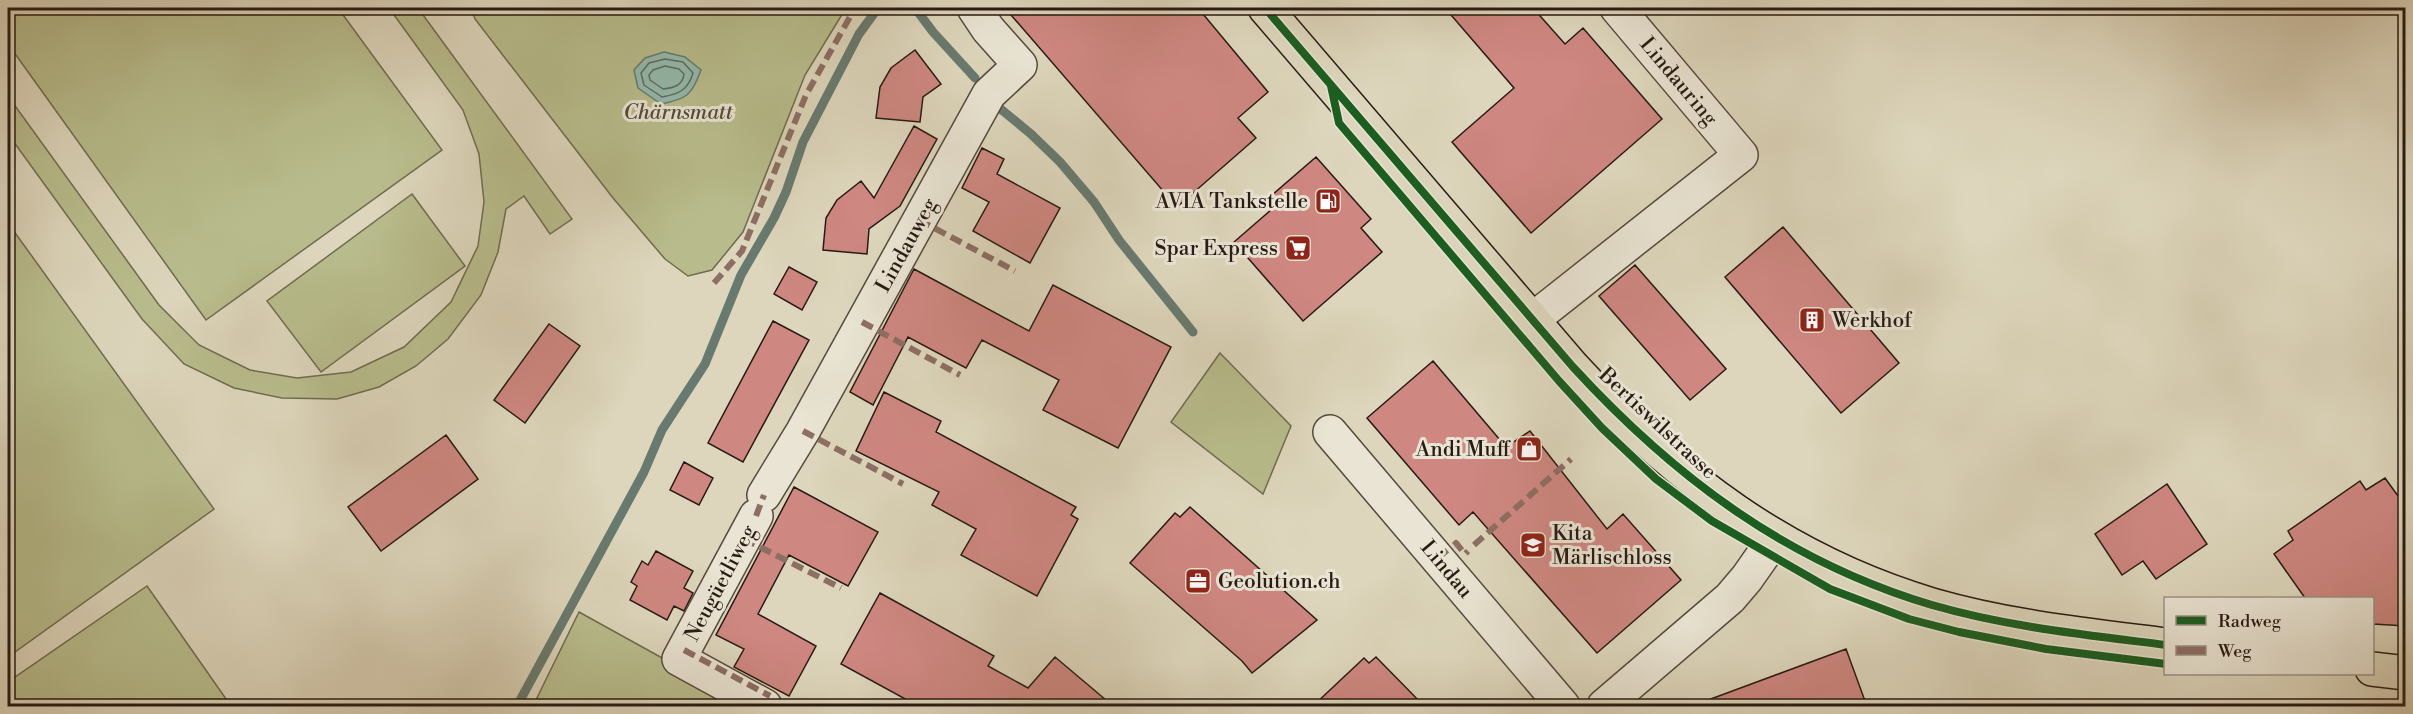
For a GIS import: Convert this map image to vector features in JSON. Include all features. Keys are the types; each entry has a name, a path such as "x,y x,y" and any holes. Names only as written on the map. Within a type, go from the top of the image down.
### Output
{"main road":[{"name":"Bertiswilstrasse","path":"1265,8 1532,320 1608,405 1647,443 1711,495 1775,538 1857,579 1933,605 2030,627 2164,645"},
{"path":"2374,669 2406,673"}],"street":[{"name":"Lindauweg","path":"760,505 803,432 989,94 1020,65 988,29 974,8"},
{"name":"Lindauring","path":"1532,320 1741,155 1617,8"},
{"name":"Lindau","path":"1330,432 1563,706"},
{"name":"Neugüetliweg","path":"760,505 679,659 765,706"},
{"path":"1604,706 1730,598 1747,579 1775,538"}],"green space":[{"path":"8,8 338,8 442,150 206,320 8,44"},
{"path":"389,8 418,8 572,219 550,234 524,196 506,209 498,252 481,295 448,339 416,366 379,387 337,399 282,398 234,388 184,364 142,319 8,134 8,96 159,305 199,345 250,370 297,378 351,372 404,347 451,302 478,246 484,202 479,154 463,110"},
{"name":"Chärnsmatt","path":"471,8 846,8 805,75 743,232 712,270 688,276 665,259 613,198 475,19"},
{"path":"412,194 465,266 321,372 267,301"},
{"path":"8,223 214,509 8,657"},
{"path":"1220,353 1291,426 1263,494 1171,422"},
{"path":"147,586 231,706 8,706 8,682"},
{"path":"579,612 749,706 533,706"}],"water":[{"path":"664,52 685,57 701,70 695,85 683,98 661,104 638,88 634,70 645,58"}],"building":[{"path":"1005,8 1198,8 1268,92 1238,118 1256,138 1177,207"},
{"path":"1445,8 1533,8 1565,44 1583,28 1662,119 1531,233 1452,142 1514,88"},
{"path":"915,50 941,84 923,97 920,122 876,118 880,87 891,68"},
{"path":"914,126 937,139 900,206 869,229 867,254 823,250 826,218 837,200 861,181 874,198"},
{"path":"982,148 1004,159 997,174 1060,208 1030,263 973,231 989,202 962,188"},
{"path":"1316,157 1371,219 1361,228 1382,252 1303,321 1234,242 1272,209 1265,201"},
{"name":"Werkhof","path":"1783,227 1899,363 1841,413 1725,277"},
{"path":"1635,265 1726,369 1690,400 1599,296"},
{"path":"789,267 817,282 802,310 774,294"},
{"path":"914,269 1029,331 1053,285 1171,347 1118,448 1043,410 1059,380 982,340 966,368 908,337 873,405 850,392"},
{"path":"773,321 809,340 743,462 708,443"},
{"path":"549,324 580,346 525,423 494,400"},
{"path":"1433,361 1506,447 1530,431 1607,529 1623,514 1681,580 1597,653 1473,512 1459,525 1367,418"},
{"path":"884,392 941,421 936,432 1076,507 1071,515 1078,519 1037,596 961,555 976,529 932,505 939,492 856,451"},
{"path":"446,435 478,479 381,551 348,507"},
{"path":"684,462 713,478 699,505 670,490"},
{"path":"2385,478 2406,507 2406,626 2374,624 2374,597 2304,597 2274,554 2293,540 2288,531 2360,481 2366,490"},
{"path":"2167,484 2207,544 2156,579 2143,561 2122,575 2095,534"},
{"path":"794,487 878,532 848,586 789,555 758,614 816,646 789,696 734,667 744,649 716,635"},
{"path":"1190,507 1317,620 1252,673 1242,661 1130,563 1175,513 1180,517"},
{"path":"656,551 693,571 684,588 693,593 684,611 674,606 667,620 630,600 637,586 631,582 642,561 648,565"},
{"path":"880,593 994,656 988,666 1028,688 1055,657 1113,706 918,706 841,664"},
{"path":"1846,649 1865,701 1851,706 1701,706 1700,703"},
{"path":"1376,657 1424,706 1313,706 1364,658 1369,663"}],"waterway":[{"path":"517,706 644,472 662,430 705,364 741,275 774,218 786,192 803,142 859,34 878,8"},
{"path":"915,8 933,32 975,78"},
{"path":"997,106 1060,162 1094,202 1119,240 1193,332"}],"marked path":[{"path":"714,283 742,251 806,95 855,8"},
{"path":"919,220 1015,271"},
{"path":"862,322 960,375"},
{"path":"803,431 903,484"},
{"path":"1474,545 1571,459"},
{"path":"756,516 764,495"},
{"path":"744,539 841,588"},
{"path":"1454,545 1456,543 1465,554 1468,551"},
{"path":"1438,558 1450,548"},
{"path":"684,650 770,696"}],"cycle path":[{"path":"1265,8 1573,367 1651,445 1736,511 1781,540 1829,565 1879,587 1932,605 2019,625 2164,645"},
{"path":"1331,86 1339,123 1559,381 1602,428 1656,479 1712,521 1830,589 1909,619 1959,632 2046,649 2164,664"}],"place":[{"name":"AVIA Tankstelle","path":"1328,201"},
{"name":"Spar Express","path":"1298,248"},
{"name":"Werkhof","path":"1812,320"},
{"name":"Andi Muff","path":"1529,449"},
{"name":"Kita Märlischloss","path":"1533,545"},
{"name":"Geolution.ch","path":"1198,581"}]}
